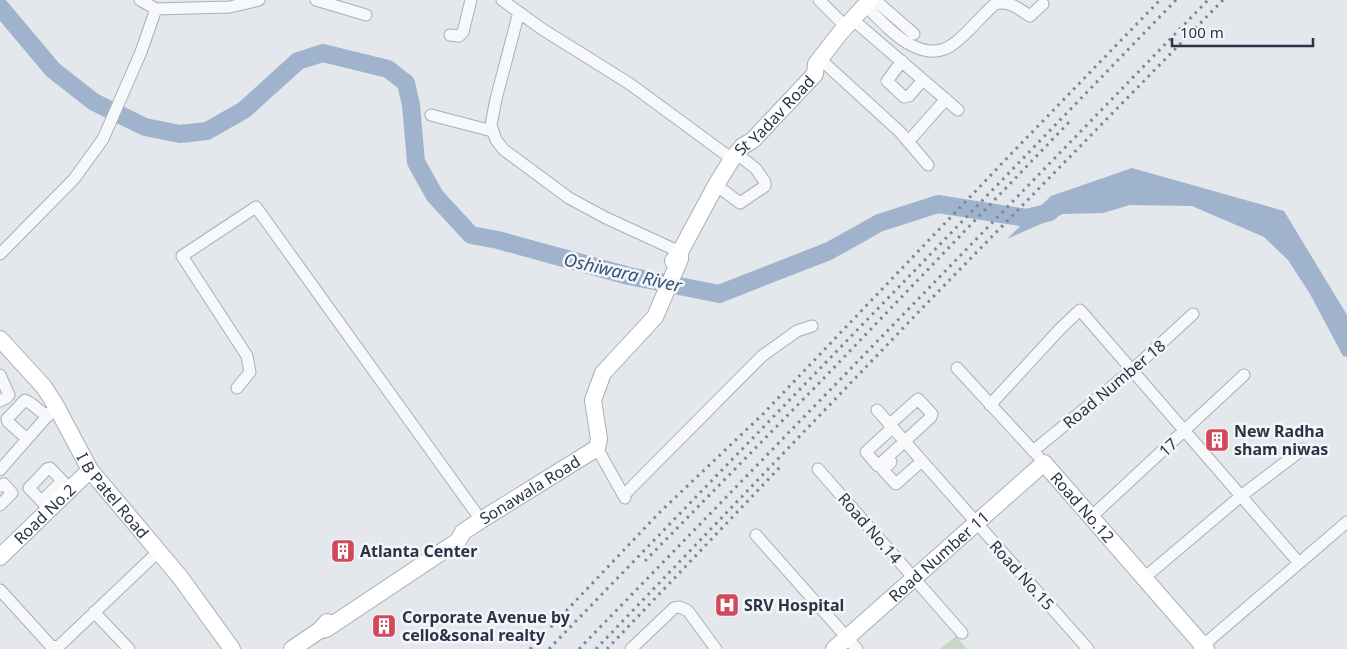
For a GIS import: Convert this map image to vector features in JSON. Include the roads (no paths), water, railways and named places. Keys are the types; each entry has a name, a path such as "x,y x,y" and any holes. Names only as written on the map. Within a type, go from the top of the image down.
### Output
{"street":[{"path":"140,0 156,9 230,7 259,0"},
{"path":"316,0 366,15"},
{"path":"450,35 459,36 463,32 471,0"},
{"path":"502,0 542,28 737,153 756,169 766,182 765,186 740,203 716,184"},
{"path":"819,0 902,62 958,110"},
{"path":"870,2 901,39 912,46 926,51 937,52 956,43 995,4 1001,2 1013,5 1034,20 1042,4"},
{"path":"870,2 914,34"},
{"name":"St Yadav Road","path":"597,448 599,440 593,400 603,373 652,317 679,256 716,184 737,153 753,140 815,74 818,61 849,23 870,2"},
{"path":"0,254 74,179 103,139 141,52 156,9"},
{"path":"519,12 490,125 504,150 569,198 679,256"},
{"path":"818,61 908,142 928,165"},
{"path":"902,62 887,81 904,97 909,96 923,80"},
{"path":"908,142 946,99"},
{"path":"431,115 492,131"},
{"path":"237,388 250,372 247,356 182,256 256,207 481,520"},
{"path":"990,405 1080,310 1298,563"},
{"name":"Road Number 18","path":"1038,457 1193,314"},
{"path":"597,448 625,496 762,356 797,331 812,326"},
{"name":"I B Patel Road","path":"3,348 44,387 49,412 90,470 160,551 232,649"},
{"name":"Road No.12","path":"957,368 1091,517 1202,648"},
{"path":"0,375 8,395 0,400"},
{"name":"17","path":"1091,517 1244,375"},
{"path":"906,444 877,466 866,452 917,399 920,400 932,416 883,470 894,484 920,463"},
{"path":"0,470 4,456 21,441 49,412 25,400 7,419 21,441"},
{"name":"Road No.15","path":"877,410 920,463 1088,649"},
{"path":"0,422 21,441"},
{"name":"Sonawala Road","path":"292,649 320,630 323,624 403,566 453,533 463,532 597,448"},
{"path":"1144,578 1241,496 1303,449"},
{"name":"Road Number 11","path":"834,649 852,643 914,578 976,523 1038,457"},
{"path":"45,505 29,487 46,469 50,468 66,485"},
{"name":"Road No.14","path":"818,468 962,633"},
{"name":"Road No.2","path":"0,557 45,505 66,485 90,470"},
{"path":"0,486 4,484 12,493 0,506"},
{"path":"1202,648 1347,522"},
{"path":"756,535 852,643"},
{"path":"0,590 50,646 54,648 58,647 160,551"},
{"path":"631,649 674,608 685,608 716,649"},
{"path":"94,612 128,649"}],"water":[{"path":"1132,168 1284,211 1347,315 1347,357 1343,356 1310,294 1288,260 1264,237 1192,206 1130,205 1103,213 1063,214 1007,239 1051,196"}],"waterway":[{"name":"Oshiwara River","path":"0,7 53,70 94,102 145,127 180,134 207,131 244,110 298,61 323,53 388,69 406,83 411,105 416,162 435,196 471,235 498,240 629,276 719,294 829,251 879,223 938,204 1027,218 1050,212"}],"railway":[{"path":"530,649 659,513 763,414 1160,0"},
{"path":"549,649 1176,0"},
{"path":"579,649 1208,0"},
{"path":"596,649 931,299 1223,0"},
{"path":"645,561 825,377 1072,119"},
{"path":"607,649 781,466"}],"place":[{"name":"New Radha sham niwas","path":"1217,440"},
{"name":"Atlanta Center","path":"343,551"},
{"name":"SRV Hospital","path":"727,605"},
{"name":"Corporate Avenue by cello&sonal realty","path":"384,626"}]}
